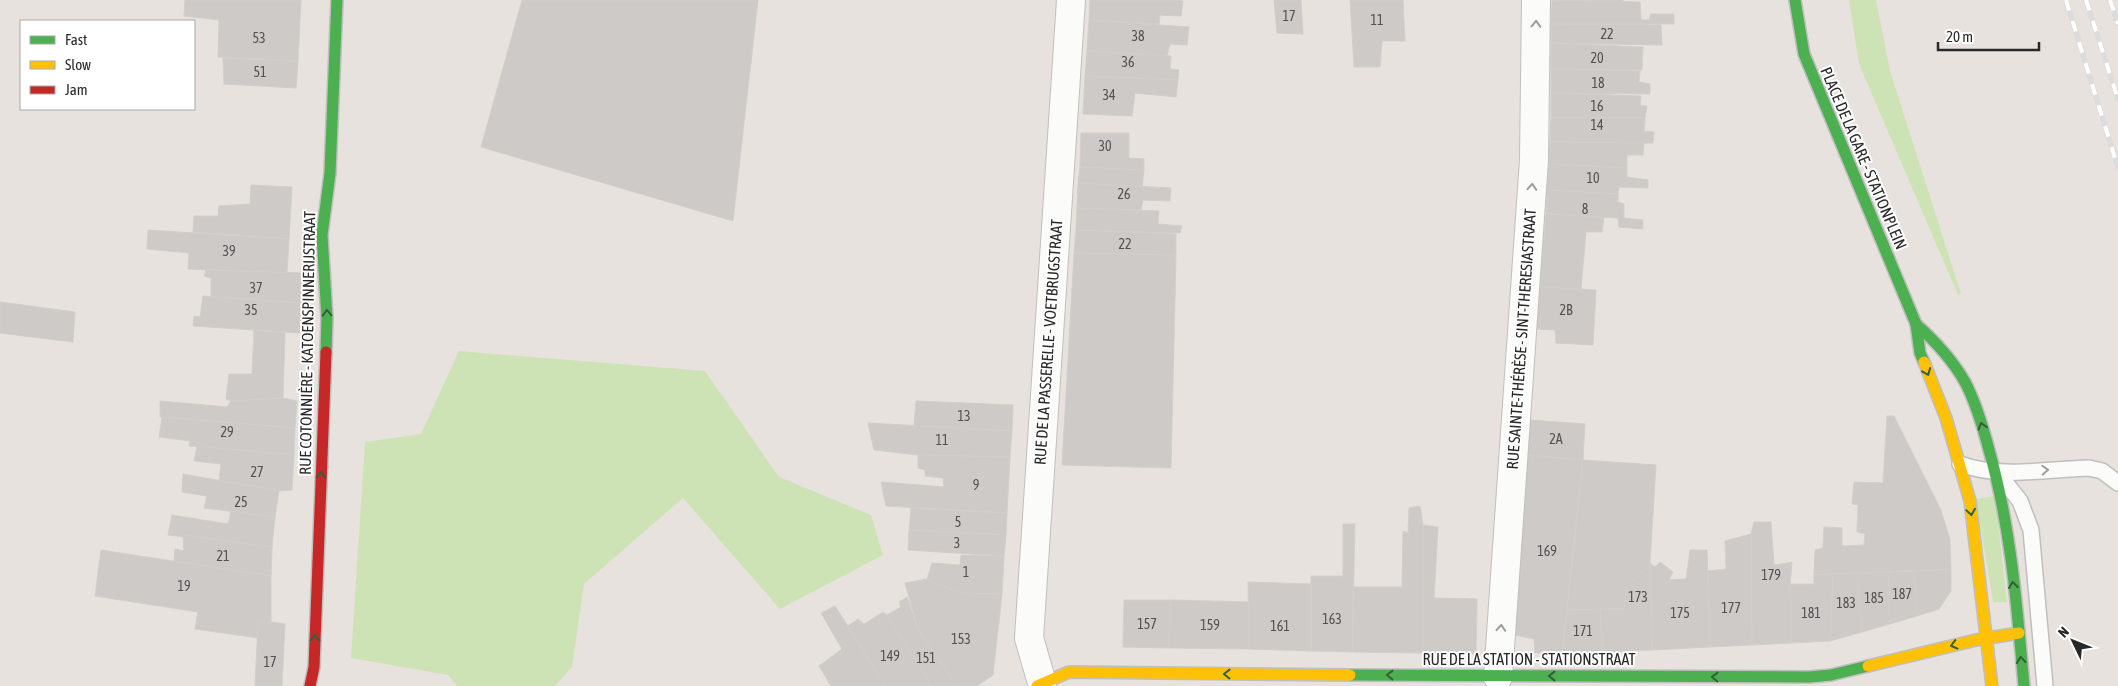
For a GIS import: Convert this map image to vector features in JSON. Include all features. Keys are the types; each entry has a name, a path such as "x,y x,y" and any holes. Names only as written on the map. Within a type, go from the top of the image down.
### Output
{"street":[{"name":"RUE COTONNIÈRE - KATOENSPINNERIJSTRAAT","path":"310,686 314,667 327,318 322,235 330,173 337,0"},
{"name":"RUE DE LA PASSERELLE - VOETBRUGSTRAAT","path":"1040,685 1028,638 1071,0"},
{"name":"RUE SAINTE-THÉRÈSE - SINT-THERESIASTRAAT","path":"1498,677 1534,160 1536,0"},
{"name":"PLACE DE LA GARE - STATIONPLEIN","path":"1795,0 1799,34 1815,85 1916,324 1920,353 1946,418 1960,464 1972,517 1992,686"},
{"name":"PLACE DE LA GARE - STATIONPLEIN","path":"1916,324 1945,354 1965,382 1980,418 1997,472 2005,513 2024,686"},
{"name":"RUE DE LA STATION - STATIONSTRAAT","path":"1040,685 1070,672 1105,679 1809,678 1854,670 1987,638 2019,633"}],"lane":[{"path":"1960,464 1980,470 1997,472 2089,468 2102,470 2118,483"},
{"path":"1997,472 2017,496 2030,522 2046,686"},
{"path":"2019,633 2040,631"}],"green space":[{"path":"1849,0 1876,0 1890,71 1961,294 1958,295 1859,64"},
{"path":"459,351 705,371 779,477 871,515 883,555 780,609 683,498 584,584 572,667 555,686 457,686 448,675 351,658 365,442 421,434"},
{"path":"1995,496 2007,602 1993,602 1976,499"}],"building":[{"path":"185,0 301,0 298,61 218,57 219,20 184,16"},
{"path":"522,0 758,0 733,221 481,147"},
{"path":"1090,0 1183,1 1181,16 1160,15 1159,24 1089,20"},
{"path":"1274,0 1301,0 1303,34 1277,33"},
{"path":"1350,0 1403,0 1405,41 1382,41 1380,67 1354,67"},
{"path":"1552,0 1640,2 1641,20 1649,20 1651,14 1674,14 1674,24 1551,24"},
{"path":"1561,0 1623,0 1623,2"},
{"path":"1089,20 1189,27 1187,45 1170,44 1167,56 1087,51"},
{"path":"1551,24 1661,25 1662,45 1551,43"},
{"path":"1551,43 1643,47 1642,70 1551,69"},
{"path":"1087,51 1171,56 1170,69 1179,70 1178,80 1085,76"},
{"path":"223,58 298,61 296,88 224,84"},
{"path":"1551,69 1640,71 1639,82 1650,84 1650,94 1551,93"},
{"path":"1085,76 1178,80 1176,97 1135,93 1132,116 1083,114"},
{"path":"1551,93 1641,96 1640,105 1647,106 1645,118 1551,118"},
{"path":"1551,118 1645,118 1644,131 1654,132 1653,143 1550,142"},
{"path":"1081,133 1129,133 1129,158 1144,159 1144,170 1080,167"},
{"path":"1550,142 1644,143 1643,155 1627,155 1627,168 1549,164"},
{"path":"1549,164 1627,168 1627,177 1648,180 1648,188 1619,187 1618,194 1547,190"},
{"path":"1080,167 1144,170 1142,188 1078,183"},
{"path":"1078,183 1171,188 1170,201 1143,200 1141,210 1077,208"},
{"path":"251,185 292,187 289,239 193,232 194,216 218,216 219,206 250,204"},
{"path":"1547,190 1618,194 1618,202 1624,204 1624,218 1643,220 1643,229 1619,227 1618,218 1546,214"},
{"path":"1077,208 1159,211 1158,224 1182,226 1180,233 1076,230"},
{"path":"1546,214 1604,217 1602,232 1586,232 1581,289 1540,287"},
{"path":"148,230 289,239 287,274 188,269 189,253 147,249"},
{"path":"1076,230 1176,234 1176,255 1074,253"},
{"path":"1074,253 1176,255 1171,468 1062,465"},
{"path":"206,270 302,273 301,303 211,298 211,278 204,276"},
{"path":"1540,287 1596,290 1593,345 1556,343 1555,330 1536,329"},
{"path":"203,296 301,303 300,333 193,326 194,316 200,317"},
{"path":"0,302 75,312 73,342 0,333"},
{"path":"254,330 285,333 283,398 231,401 226,399 229,374 252,374"},
{"path":"283,398 297,401 295,428 160,417 160,401 227,407 231,401"},
{"path":"916,401 1013,405 1012,431 914,427"},
{"path":"1887,416 1894,416 1941,510 1950,540 1951,569 1814,575 1815,550 1823,548 1824,527 1842,528 1842,546 1864,545 1865,534 1857,532 1858,505 1852,504 1854,482 1883,483"},
{"path":"162,417 295,428 294,455 189,446 190,441 159,437"},
{"path":"1530,420 1585,424 1583,460 1528,455"},
{"path":"868,423 1012,431 1010,457 918,455 874,450"},
{"path":"197,446 294,455 292,490 279,491 219,480 221,464 194,461"},
{"path":"918,455 1010,457 1007,513 886,506 881,482 944,487 943,478 925,476 925,470 918,468"},
{"path":"1528,455 1583,460 1562,653 1535,653 1534,639 1515,635"},
{"path":"1583,460 1656,465 1650,563 1627,586 1624,609 1567,610"},
{"path":"183,474 279,491 275,517 204,508 207,496 182,492"},
{"path":"1420,506 1423,525 1423,653 1352,652 1354,587 1402,587 1403,531 1408,533 1409,508"},
{"path":"911,508 1007,513 1006,535 909,530"},
{"path":"231,511 275,517 272,547 168,535 172,515 228,524"},
{"path":"1754,522 1771,522 1774,565 1792,562 1790,584 1791,643 1752,645 1751,534"},
{"path":"1343,524 1355,524 1352,652 1311,651 1311,576 1343,576"},
{"path":"1423,525 1438,527 1434,598 1477,599 1476,654 1423,653"},
{"path":"909,530 1006,535 1004,556 908,550"},
{"path":"1751,534 1752,645 1710,647 1708,571 1726,569 1725,541"},
{"path":"183,535 272,547 271,576 174,561 175,549 184,551"},
{"path":"101,550 271,576 271,622 258,623 258,638 195,629 198,612 95,596"},
{"path":"1690,550 1707,550 1710,647 1652,650 1650,563 1655,567 1660,562 1673,572 1669,580 1686,579"},
{"path":"961,555 1004,556 1002,594 960,593 927,579 932,563 960,565"},
{"path":"1650,563 1652,650 1603,652 1600,609 1624,609 1627,586"},
{"path":"1951,569 1951,591 1939,609 1917,616 1914,571"},
{"path":"1914,571 1917,616 1890,624 1888,572"},
{"path":"1888,572 1890,624 1862,632 1857,573"},
{"path":"1857,573 1862,632 1830,641 1833,574"},
{"path":"1833,574 1830,641 1791,643 1790,584 1814,584 1814,575"},
{"path":"927,579 960,593 1002,594 993,675 977,686 957,686 918,629 905,583"},
{"path":"1248,582 1311,584 1311,651 1249,649"},
{"path":"907,597 918,629 957,686 932,686 887,615 901,607 899,602"},
{"path":"1124,600 1171,600 1169,648 1123,647"},
{"path":"1171,600 1249,602 1249,649 1169,648"},
{"path":"835,606 885,686 831,686 819,666 842,649 821,613"},
{"path":"1600,609 1603,652 1562,653 1567,610"},
{"path":"883,612 887,615 932,686 885,686 848,626 858,619 864,624"},
{"path":"258,623 285,624 282,686 255,686"}],"railway":[{"path":"2066,0 2118,168"},
{"path":"2086,0 2118,99"},
{"path":"2110,0 2118,24"}],"traffic: fast":[{"path":"326,352 327,318 322,235 330,173 337,0"},
{"path":"1795,0 1804,54 1916,324 1920,353 1924,362"},
{"path":"1916,324 1955,366 1973,398 1982,424 1997,479 2008,538 2016,597 2024,686"},
{"path":"1350,675 1809,677 1831,675 1868,666"}],"traffic: slow":[{"path":"1924,362 1946,418 1970,501 1992,686"},
{"path":"1868,666 1976,640 2019,633"},
{"path":"1037,686 1069,672 1350,675"}],"traffic: jam":[{"path":"310,686 314,667 326,352"}]}
